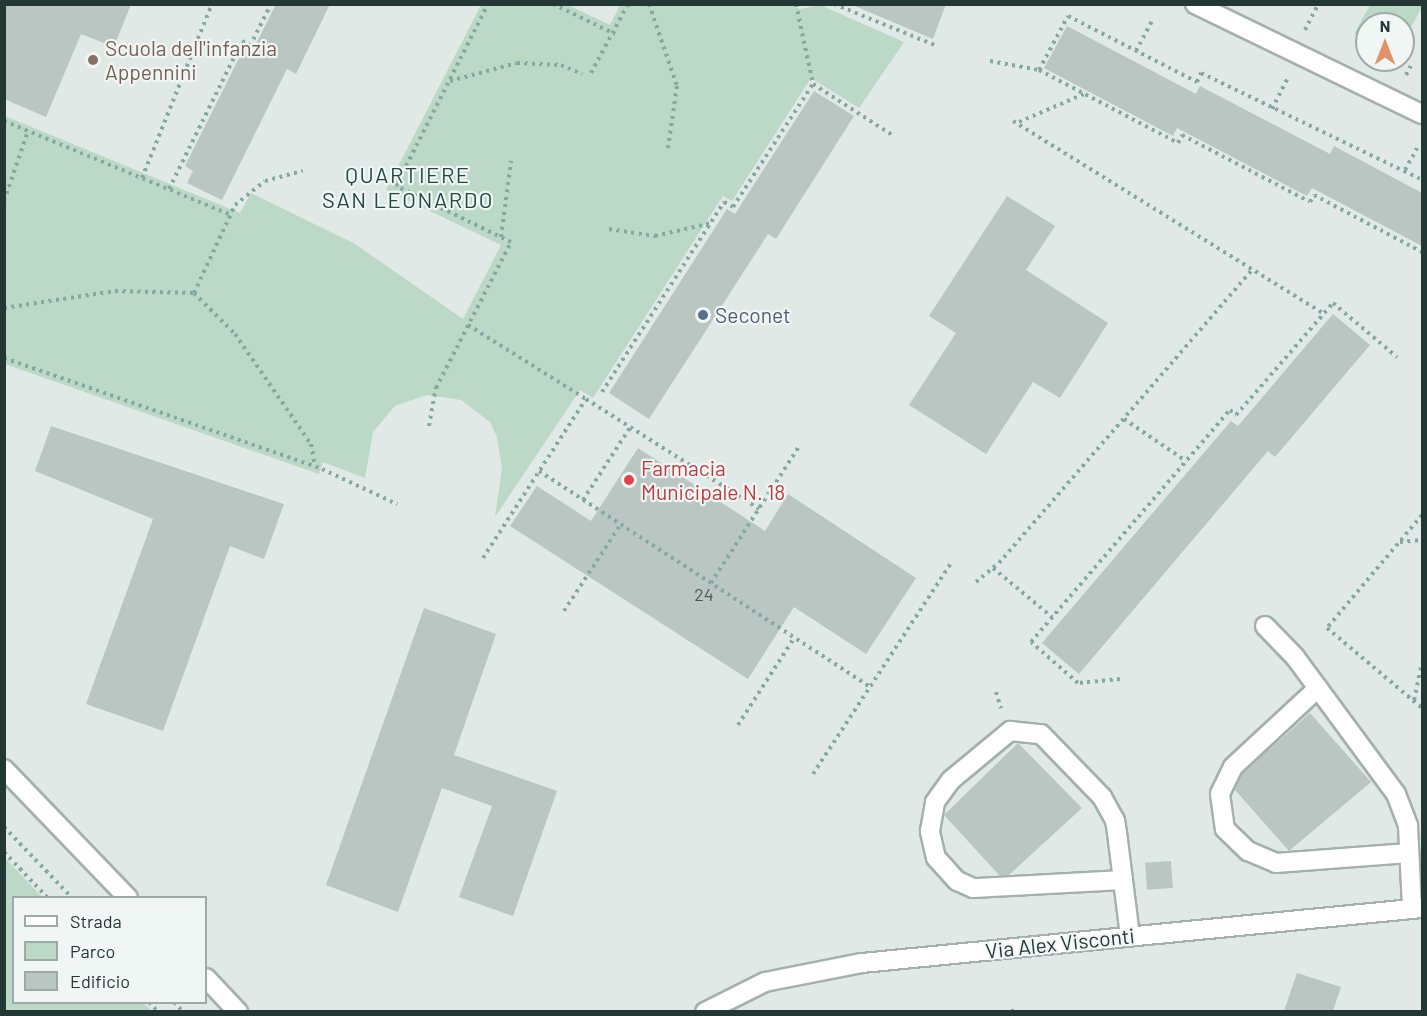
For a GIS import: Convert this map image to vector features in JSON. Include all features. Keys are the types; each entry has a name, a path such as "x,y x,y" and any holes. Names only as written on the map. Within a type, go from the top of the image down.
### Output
{"street":[{"path":"1195,4 1422,114"},
{"path":"1264,626 1318,688 1396,794 1406,816 1417,909"},
{"path":"1318,688 1233,767 1220,794 1225,830 1248,852 1276,863 1409,853"},
{"path":"1123,880 1004,891 973,888 957,882 936,858 930,831 935,802 951,780 1010,731 1041,734 1108,807 1123,880 1130,936"},
{"path":"4,769 127,896"},
{"name":"Via Alex Visconti","path":"705,1011 765,981 839,966 1417,909"},
{"path":"207,979 238,1011"}],"path":[{"path":"142,178 212,4"},
{"path":"169,189 242,41 250,46 271,4"},
{"path":"429,426 436,388 511,242 396,186 488,4"},
{"path":"553,4 615,34"},
{"path":"591,73 615,34 628,4"},
{"path":"648,4 677,86 669,148"},
{"path":"602,392 724,202 733,207 813,84 796,4"},
{"path":"834,4 938,46"},
{"path":"1305,30 1318,4"},
{"path":"1039,70 1068,16 1197,82 1201,73 1331,139 1334,132 1422,180"},
{"path":"1136,51 1152,21"},
{"path":"990,61 1039,70 1178,143 1182,135 1310,202 1314,195 1422,252"},
{"path":"449,81 517,63 561,65 582,74"},
{"path":"1272,109 1287,79"},
{"path":"813,84 892,135"},
{"path":"1019,122 1084,94"},
{"path":"4,121 229,214"},
{"path":"1013,121 1019,122 1324,314"},
{"path":"4,201 28,131"},
{"path":"1405,170 1417,148"},
{"path":"501,237 511,161"},
{"path":"194,293 229,214 265,181 303,171"},
{"path":"609,229 656,236 711,223"},
{"path":"976,582 993,568 1252,270"},
{"path":"4,308 115,291 194,293 235,334 310,444 315,466"},
{"path":"1120,679 1078,683 1031,642 1230,410 1236,415 1334,303 1397,357"},
{"path":"468,325 759,509"},
{"path":"4,358 315,466 397,504"},
{"path":"483,558 586,399"},
{"path":"1124,419 1186,461"},
{"path":"583,500 631,426"},
{"path":"711,584 800,445"},
{"path":"539,471 870,687"},
{"path":"1422,515 1328,628 1422,708"},
{"path":"564,611 621,524"},
{"path":"1400,542 1422,540"},
{"path":"813,774 951,563"},
{"path":"993,568 1052,617"},
{"path":"738,725 794,638"},
{"path":"1414,700 1422,663"},
{"path":"4,827 71,896"},
{"path":"4,852 47,896"}],"green space":[{"path":"789,4 800,9 820,5 904,42 859,108 811,78 732,201 723,196 593,398 580,390 495,517 502,468 497,437 490,422 461,400 427,395 395,406 373,432 365,478 323,462 319,474 5,364 5,116 240,213 251,193 355,244 463,319 501,245 386,190 481,5 568,5 610,25 620,5"},
{"path":"1422,4 1415,20 1415,12 1366,12 1370,5"},
{"path":"5,858 41,896 12,896 12,1004 144,1004 152,1011 5,1011"}],"building":[{"path":"4,4 131,4 114,47 81,34 46,117 4,99"},
{"path":"276,4 330,4 296,74 287,69 222,200 187,183 193,171 185,166 244,48 252,52"},
{"path":"850,4 946,4 933,39"},
{"path":"1067,26 1196,94 1200,86 1330,154 1334,146 1422,193 1422,246 1312,188 1307,196 1177,128 1173,136 1044,68"},
{"path":"814,91 854,116 776,239 768,234 649,419 609,393 727,209 735,214"},
{"path":"1007,196 1055,226 1026,270 1108,323 1060,398 1033,382 986,454 909,405 956,333 929,316"},
{"path":"1333,314 1370,345 1275,457 1268,451 1079,674 1042,643 1231,421 1238,426"},
{"path":"51,426 284,504 264,559 230,546 163,731 86,704 153,519 35,471"},
{"path":"638,448 765,531 788,494 916,578 866,654 794,607 748,679 510,526 537,486 591,521"},
{"path":"424,608 496,634 454,755 557,791 513,916 459,897 492,806 442,788 398,912 326,885"},
{"path":"1310,713 1371,782 1289,851 1235,790 1242,774"},
{"path":"1018,743 1082,808 1009,875 999,875 944,815"},
{"path":"1171,861 1173,888 1147,890 1145,863"},
{"path":"1297,973 1341,987 1333,1011 1284,1011"}],"place":[{"name":"Scuola dell'infanzia Appennini","path":"93,60"},
{"name":"Seconet","path":"703,315"},
{"name":"Farmacia Municipale N. 18","path":"629,480"}],"district":[{"name":"QUARTIERE SAN LEONARDO","path":"408,186"}]}
